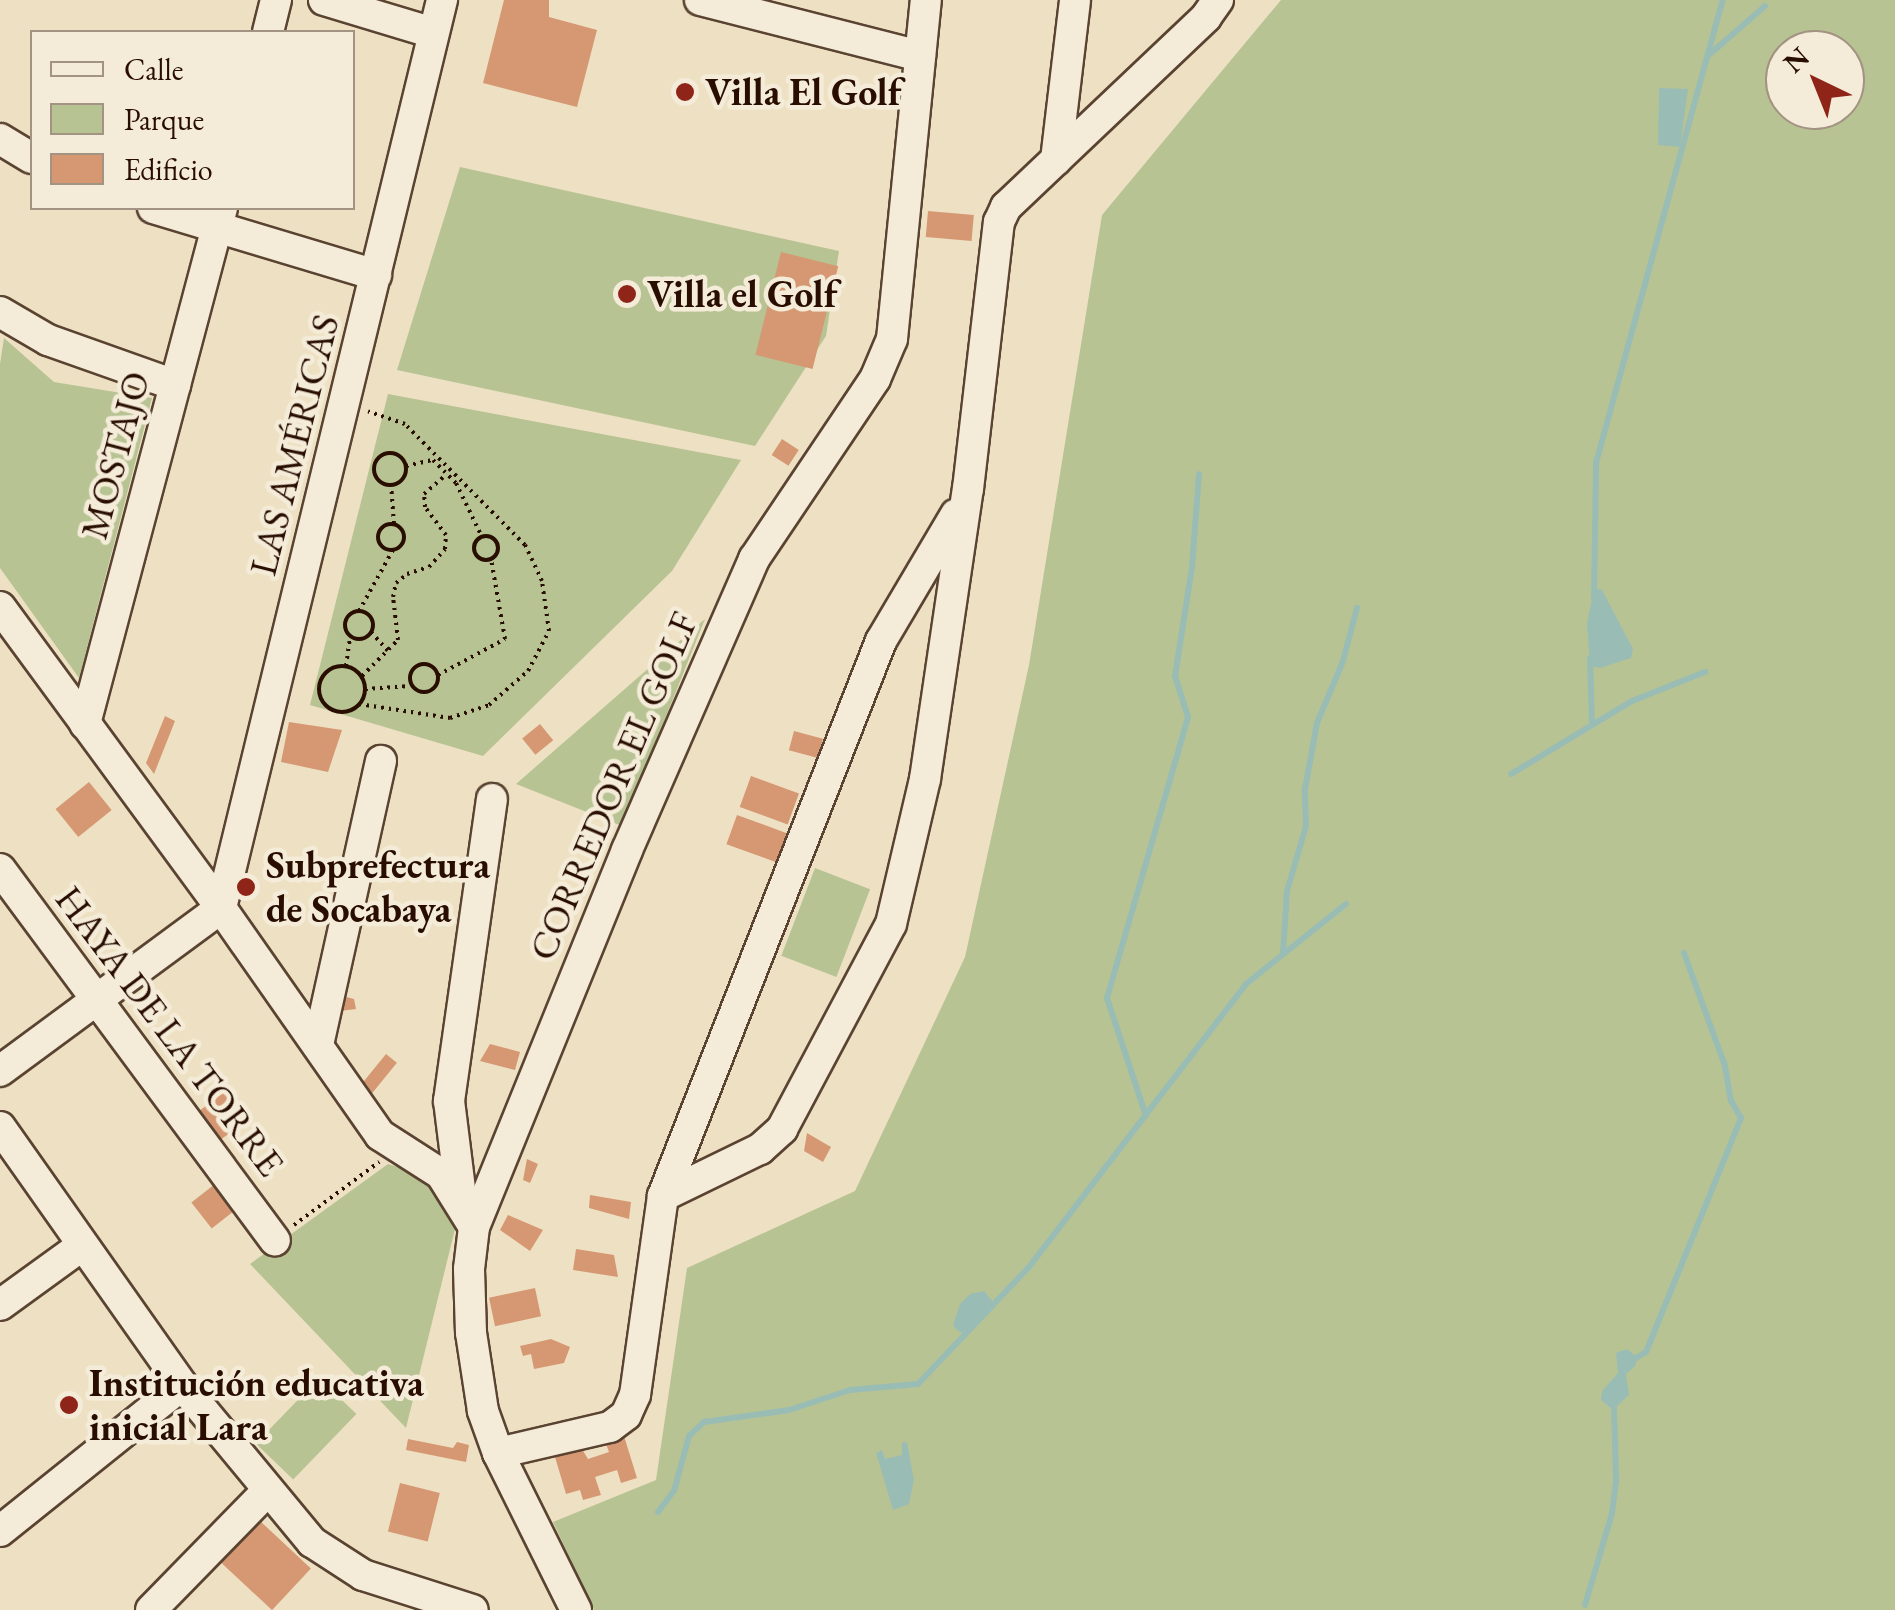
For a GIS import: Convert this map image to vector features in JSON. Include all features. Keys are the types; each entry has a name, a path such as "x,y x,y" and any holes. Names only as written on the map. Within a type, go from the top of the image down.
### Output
{"street":[{"path":"324,0 433,33"},
{"name":"LAS AMÉRICAS","path":"221,908 442,0"},
{"path":"700,0 752,6 920,56"},
{"name":"CORREDOR EL GOLF","path":"576,1610 498,1453 483,1410 471,1333 468,1217 754,559 874,379 892,339 926,0"},
{"path":"1056,160 1075,0"},
{"path":"663,1196 760,1149 782,1129 891,924 925,779 968,489 999,222 1006,207 1211,6"},
{"path":"0,139 30,157"},
{"path":"166,210 219,218 376,275"},
{"name":"MOSTAJO","path":"85,724 219,218"},
{"path":"0,312 48,340 174,386"},
{"path":"498,1453 610,1426 626,1416 635,1395 663,1196 881,641 936,554 968,489"},
{"path":"6,627 85,724 221,908 380,1135 441,1174 468,1217"},
{"path":"318,1045 381,761"},
{"path":"468,1217 450,1101 492,798"},
{"name":"HAYA DE LA TORRE","path":"0,869 274,1240"},
{"path":"0,1071 221,908"},
{"path":"0,1127 182,1384 266,1492 312,1542 363,1575 457,1608"},
{"path":"0,1305 83,1244"},
{"path":"0,1532 182,1384"},
{"path":"152,1610 266,1492"}],"path":[{"path":"345,404 405,424 525,545 542,581 550,631 528,671 489,705 450,718 359,704 337,712 320,696 324,673 346,666 362,676 365,690 359,704"},
{"path":"391,484 378,478 374,468 378,459 392,453 406,466"},
{"path":"406,466 433,460 456,483 482,536 496,542 498,550 490,559"},
{"path":"391,484 404,476 406,466"},
{"path":"362,676 398,640 393,597 396,584 407,574 429,567 446,549 446,535 430,516 424,494 446,474"},
{"path":"346,666 350,636 346,623 359,612 404,537 394,524 391,484"},
{"path":"394,524 382,528 378,539 382,546 394,550"},
{"path":"482,536 475,552 479,558 490,559"},
{"path":"365,690 412,686 429,691 438,675 505,639 490,559"},
{"path":"359,612 372,620 371,632 389,653"},
{"path":"350,636 362,639 371,632"},
{"path":"412,686 410,674 419,664 433,667 438,675"},
{"path":"274,1240 398,1148"}],"green space":[{"path":"1281,0 1895,0 1895,1610 594,1610 553,1522 656,1480 687,1268 855,1191 965,957 1029,665 1102,215"},
{"name":"Villa el Golf","path":"460,167 839,251 826,336 755,446 397,370"},
{"path":"4,338 54,382 152,398 79,678 0,568 0,364"},
{"path":"388,394 741,460 672,571 483,756 310,705"},
{"path":"705,619 622,826 516,784"},
{"path":"815,868 870,889 836,977 781,956"},
{"path":"388,1164 426,1176 456,1225 406,1428 250,1264"},
{"path":"319,1378 356,1414 293,1480 256,1443"}],"water":[{"path":"1659,88 1688,89 1680,147 1658,145"},
{"path":"1594,588 1602,590 1633,649 1631,658 1600,668 1590,666 1587,624"},
{"path":"984,1291 994,1303 966,1335 953,1325 960,1304 970,1294"},
{"path":"1627,1349 1637,1357 1635,1366 1626,1374 1629,1395 1613,1410 1601,1400 1602,1391 1618,1373 1616,1353"},
{"path":"907,1442 914,1480 909,1504 893,1510 876,1453 882,1450 885,1459 902,1455 902,1443"}],"building":[{"path":"504,0 549,0 549,17 597,30 577,107 483,83"},
{"path":"928,211 974,215 972,241 926,237"},
{"path":"781,252 838,266 813,369 755,355"},
{"path":"782,439 799,450 788,466 772,455"},
{"path":"165,716 175,721 154,774 146,763"},
{"path":"289,722 342,730 328,772 281,762"},
{"path":"540,724 553,740 535,755 522,738"},
{"path":"794,731 823,739 818,758 789,750"},
{"path":"751,776 799,793 788,824 740,807"},
{"path":"89,782 112,810 78,837 56,809"},
{"path":"737,815 787,833 776,862 726,844"},
{"path":"339,995 354,999 356,1009 340,1011"},
{"path":"490,1044 520,1052 515,1070 480,1061"},
{"path":"386,1054 397,1063 372,1093 361,1084"},
{"path":"230,1088 238,1099 231,1104 245,1122 216,1143 195,1114"},
{"path":"807,1133 831,1147 823,1162 804,1151"},
{"path":"527,1159 538,1164 530,1183 523,1180"},
{"path":"215,1184 235,1210 212,1228 191,1202"},
{"path":"590,1195 631,1202 629,1219 589,1208"},
{"path":"508,1215 543,1230 530,1251 500,1230"},
{"path":"576,1249 614,1255 618,1277 573,1270"},
{"path":"535,1288 541,1316 495,1326 489,1298"},
{"path":"551,1339 570,1347 564,1363 534,1369 531,1354 523,1356 520,1346"},
{"path":"624,1436 637,1478 621,1483 617,1470 595,1477 601,1495 583,1500 580,1490 566,1494 555,1457 582,1449 588,1459 609,1452 605,1441"},
{"path":"408,1439 453,1448 457,1442 469,1445 466,1462 406,1450"},
{"path":"400,1483 440,1493 428,1541 388,1532"},
{"path":"259,1520 311,1568 272,1610 220,1562"}],"waterway":[{"path":"1594,597 1596,463 1723,0"},
{"path":"1710,54 1765,6"},
{"path":"1146,1116 1107,998 1188,717 1175,676 1192,567 1199,474"},
{"path":"1283,954 1287,891 1306,826 1305,789 1317,723 1343,661 1357,608"},
{"path":"1590,659 1592,723"},
{"path":"1511,774 1632,701 1705,672"},
{"path":"658,1512 674,1491 689,1436 704,1422 789,1410 850,1390 918,1384 1029,1267 1246,984 1346,904"},
{"path":"1633,1360 1646,1352 1741,1118 1731,1101 1724,1063 1684,953"},
{"path":"1585,1605 1612,1513 1616,1478 1614,1406"}],"place":[{"name":"Villa El Golf","path":"685,92"},
{"name":"Villa el Golf","path":"627,294"},
{"name":"Subprefectura de Socabaya","path":"246,887"},
{"name":"Institución educativa inicial Lara","path":"69,1405"}]}
